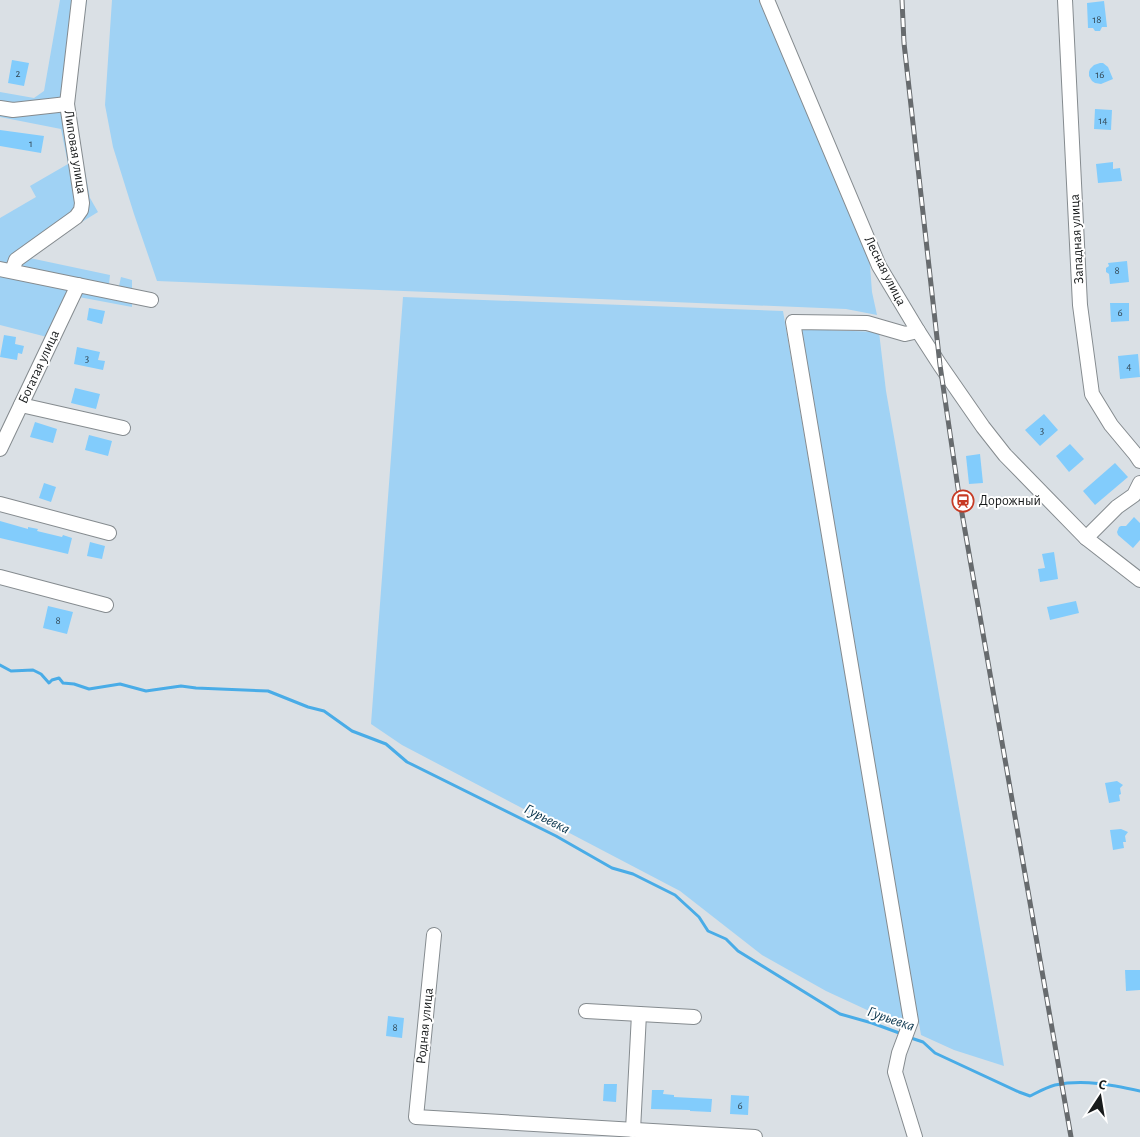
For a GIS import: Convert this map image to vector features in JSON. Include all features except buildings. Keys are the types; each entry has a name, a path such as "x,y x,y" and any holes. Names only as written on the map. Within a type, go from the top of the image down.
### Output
{"street":[{"name":"Липовая улица","path":"6,270 16,260 76,217 82,210 82,196 67,104 79,0"},
{"name":"Лесная улица","path":"767,0 879,266 918,331 940,365 1005,455 1086,538 1140,580"},
{"name":"Западная улица","path":"1065,0 1080,305 1092,394 1111,425 1140,461"},
{"path":"0,108 13,110 67,104"},
{"path":"6,270 151,300"},
{"name":"Богатая улица","path":"0,449 78,285"},
{"path":"915,1137 895,1072 911,1021 793,322 867,323 905,334 918,331"},
{"path":"21,405 123,428"},
{"path":"1086,538 1117,507 1134,495 1140,483"},
{"path":"0,504 109,533"},
{"path":"0,577 106,605"},
{"name":"Родная улица","path":"434,935 416,1116 633,1130"},
{"path":"586,1011 694,1017"},
{"path":"639,1014 633,1130 755,1137"}],"shaded area":[{"path":"60,0 87,0 72,103 90,198 98,212 25,257 110,275 109,284 119,286 121,277 132,280 132,307 68,295 47,337 0,325 0,218 36,197 30,186 68,164 61,129 0,117 0,92 34,98 44,91"},
{"path":"112,0 769,0 869,252 872,292 877,315 846,309 157,281 113,147 105,105"},
{"path":"403,297 783,311 906,1028 826,991 762,955 680,891 402,745 371,724"},
{"path":"801,329 879,332 886,391 1004,1066 954,1050 921,1035"}],"waterway":[{"name":"Гурьевка","path":"0,665 11,671 33,670 41,674 49,683 59,678 63,683 89,689 120,684 146,691 181,686 268,691 308,707 324,711 352,731 386,744 407,762 556,836 612,868 633,874 675,895 699,917 708,931 726,939 738,951 840,1014 902,1034"},
{"name":"Гурьевка","path":"908,1037 923,1042 935,1053 1030,1096 1046,1088 1066,1083 1108,1085 1140,1091"}],"railway":[{"path":"902,0 904,43 940,365 960,502 1071,1137"}],"place":[{"name":"Дорожный","path":"963,501"}]}
